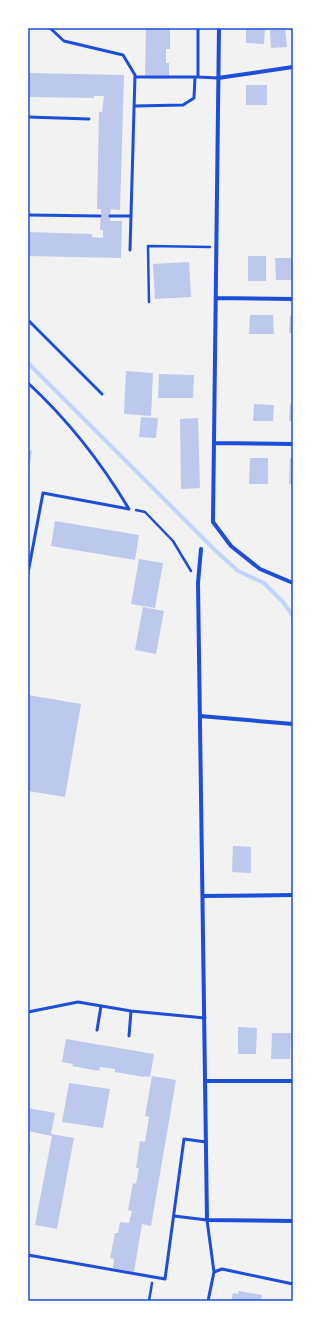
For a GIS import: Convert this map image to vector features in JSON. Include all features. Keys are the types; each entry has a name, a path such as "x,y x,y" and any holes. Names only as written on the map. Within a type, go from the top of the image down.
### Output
{"street":[{"path":"219,28 214,522 231,546 260,569 293,582"},
{"path":"218,78 293,67"},
{"path":"216,298 293,299"},
{"path":"214,443 293,444"},
{"path":"201,549 198,583 207,1220 293,1221"},
{"path":"200,716 293,724"},
{"path":"203,896 293,895"},
{"path":"205,1081 293,1081"}],"lane":[{"path":"50,28 64,40 123,54 135,77 130,250"},
{"path":"134,106 183,105 194,98 198,28"},
{"path":"135,77 218,78"},
{"path":"28,117 89,119"},
{"path":"28,215 100,216"},
{"path":"110,216 131,216"},
{"path":"28,320 102,394"},
{"path":"28,383 54,407 108,474 129,508"},
{"path":"28,573 43,493 129,508"},
{"path":"28,1012 78,1002 131,1011 205,1018"},
{"path":"97,1030 100,1006"},
{"path":"129,1036 131,1011"},
{"path":"28,1255 165,1279 184,1139 206,1142"},
{"path":"174,1216 207,1220 214,1272 208,1301"},
{"path":"214,1272 222,1269 293,1284"}],"path":[{"path":"149,302 148,246 216,247"},
{"path":"129,508 145,512 173,541 198,583"},
{"path":"150,1301 153,1277"}],"building":[{"path":"146,28 170,28 170,49 166,49 166,63 169,63 169,79 145,78"},
{"path":"246,28 265,28 264,44 246,43"},
{"path":"285,29 287,47 271,48 270,30"},
{"path":"28,73 124,75 120,210 111,209 110,216 110,221 122,221 121,258 28,256 28,232 92,234 92,237 103,238 103,230 100,230 101,209 97,209 99,112 102,112 104,96 94,96 94,98 28,97"},
{"path":"246,85 267,85 267,105 246,105"},
{"path":"248,256 266,256 266,281 248,281"},
{"path":"275,258 293,258 293,280 276,280"},
{"path":"189,262 191,297 155,299 153,264"},
{"path":"250,315 273,315 274,334 249,334"},
{"path":"290,316 293,316 293,333 289,333"},
{"path":"126,371 153,373 151,416 124,414"},
{"path":"159,374 194,375 193,398 158,398"},
{"path":"254,404 274,405 273,421 253,421"},
{"path":"290,404 293,405 293,421 289,421"},
{"path":"141,417 158,418 156,438 139,437"},
{"path":"198,418 200,488 181,489 180,419"},
{"path":"28,450 32,451 29,468 28,468"},
{"path":"250,458 268,458 268,484 249,484"},
{"path":"290,458 293,458 293,484 289,484"},
{"path":"55,521 139,535 135,560 51,546"},
{"path":"139,559 163,563 155,608 131,604"},
{"path":"143,607 164,611 156,654 135,650"},
{"path":"28,695 81,704 65,797 28,791"},
{"path":"233,846 251,847 251,873 232,872"},
{"path":"238,1027 257,1028 256,1054 238,1054"},
{"path":"272,1033 291,1033 290,1059 271,1059"},
{"path":"66,1039 154,1054 150,1077 115,1072 115,1069 100,1067 99,1071 72,1066 73,1064 62,1062"},
{"path":"152,1076 176,1080 151,1226 142,1224 134,1272 113,1268 114,1259 110,1258 115,1233 118,1233 120,1222 129,1223 132,1211 128,1210 133,1183 136,1184 139,1168 136,1168 140,1141 145,1142 149,1117 145,1116"},
{"path":"69,1083 110,1089 103,1128 62,1122"},
{"path":"28,1108 55,1113 51,1134 74,1138 57,1229 35,1225 52,1136 28,1131"},
{"path":"239,1291 262,1295 261,1301 231,1301 233,1293 238,1294"}],"waterway":[{"path":"28,363 215,550 238,571 264,583 283,602 293,616"}]}
